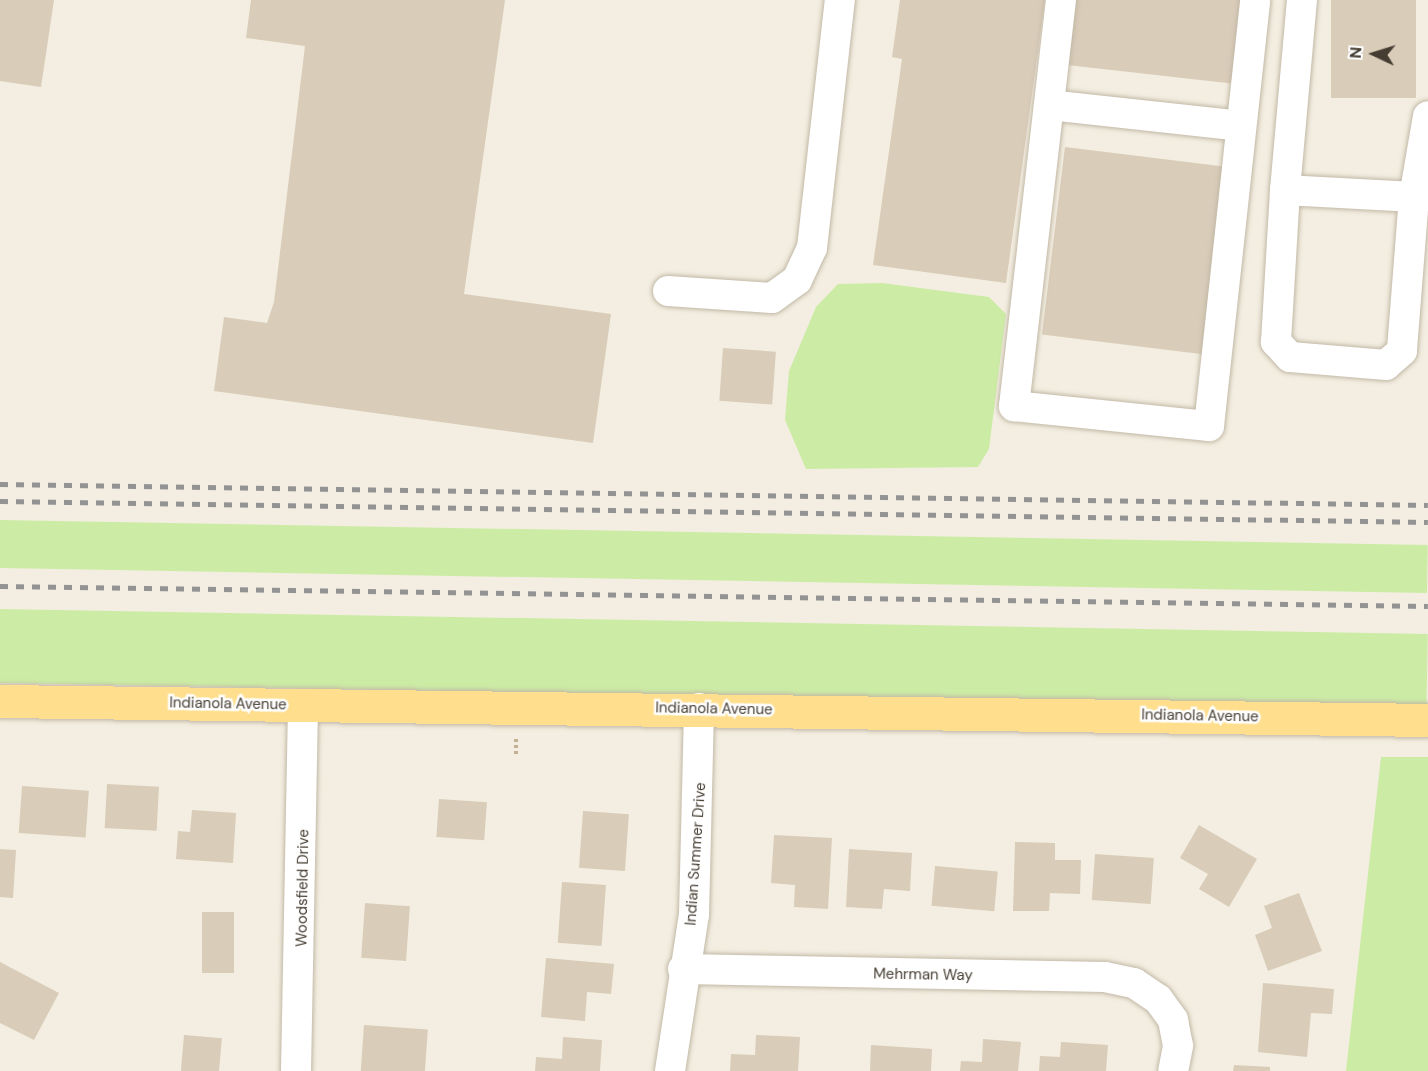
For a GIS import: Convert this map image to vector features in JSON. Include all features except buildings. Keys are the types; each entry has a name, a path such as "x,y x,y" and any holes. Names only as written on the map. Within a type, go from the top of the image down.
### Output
{"main road":[{"name":"Indianola Avenue","path":"0,701 699,708 1428,720"}],"street":[{"path":"668,291 772,298 797,280 812,248 840,0"},
{"path":"1061,0 1014,406 1209,426 1255,0"},
{"path":"1302,0 1285,190 1276,342 1290,357 1386,365 1402,351 1414,197 1428,116"},
{"path":"1049,105 1241,126"},
{"path":"1285,190 1414,197"},
{"name":"Woodsfield Drive","path":"296,1071 303,705"},
{"name":"Indian Summer Drive","path":"670,1071 683,969 694,915 699,708"},
{"name":"Mehrman Way","path":"683,969 1105,977 1134,983 1158,999 1176,1037 1173,1071"}],"green space":[{"path":"882,283 989,297 1006,314 989,449 978,467 806,469 785,420 789,371 816,307 838,284"},
{"path":"0,520 1428,545 1427,593 0,568"},
{"path":"0,609 1428,634 1426,708 0,683"},
{"path":"1381,757 1428,757 1428,1071 1346,1071"}],"railway":[{"path":"0,484 1428,505"},
{"path":"0,501 1428,522"},
{"path":"0,586 1428,606"}]}
